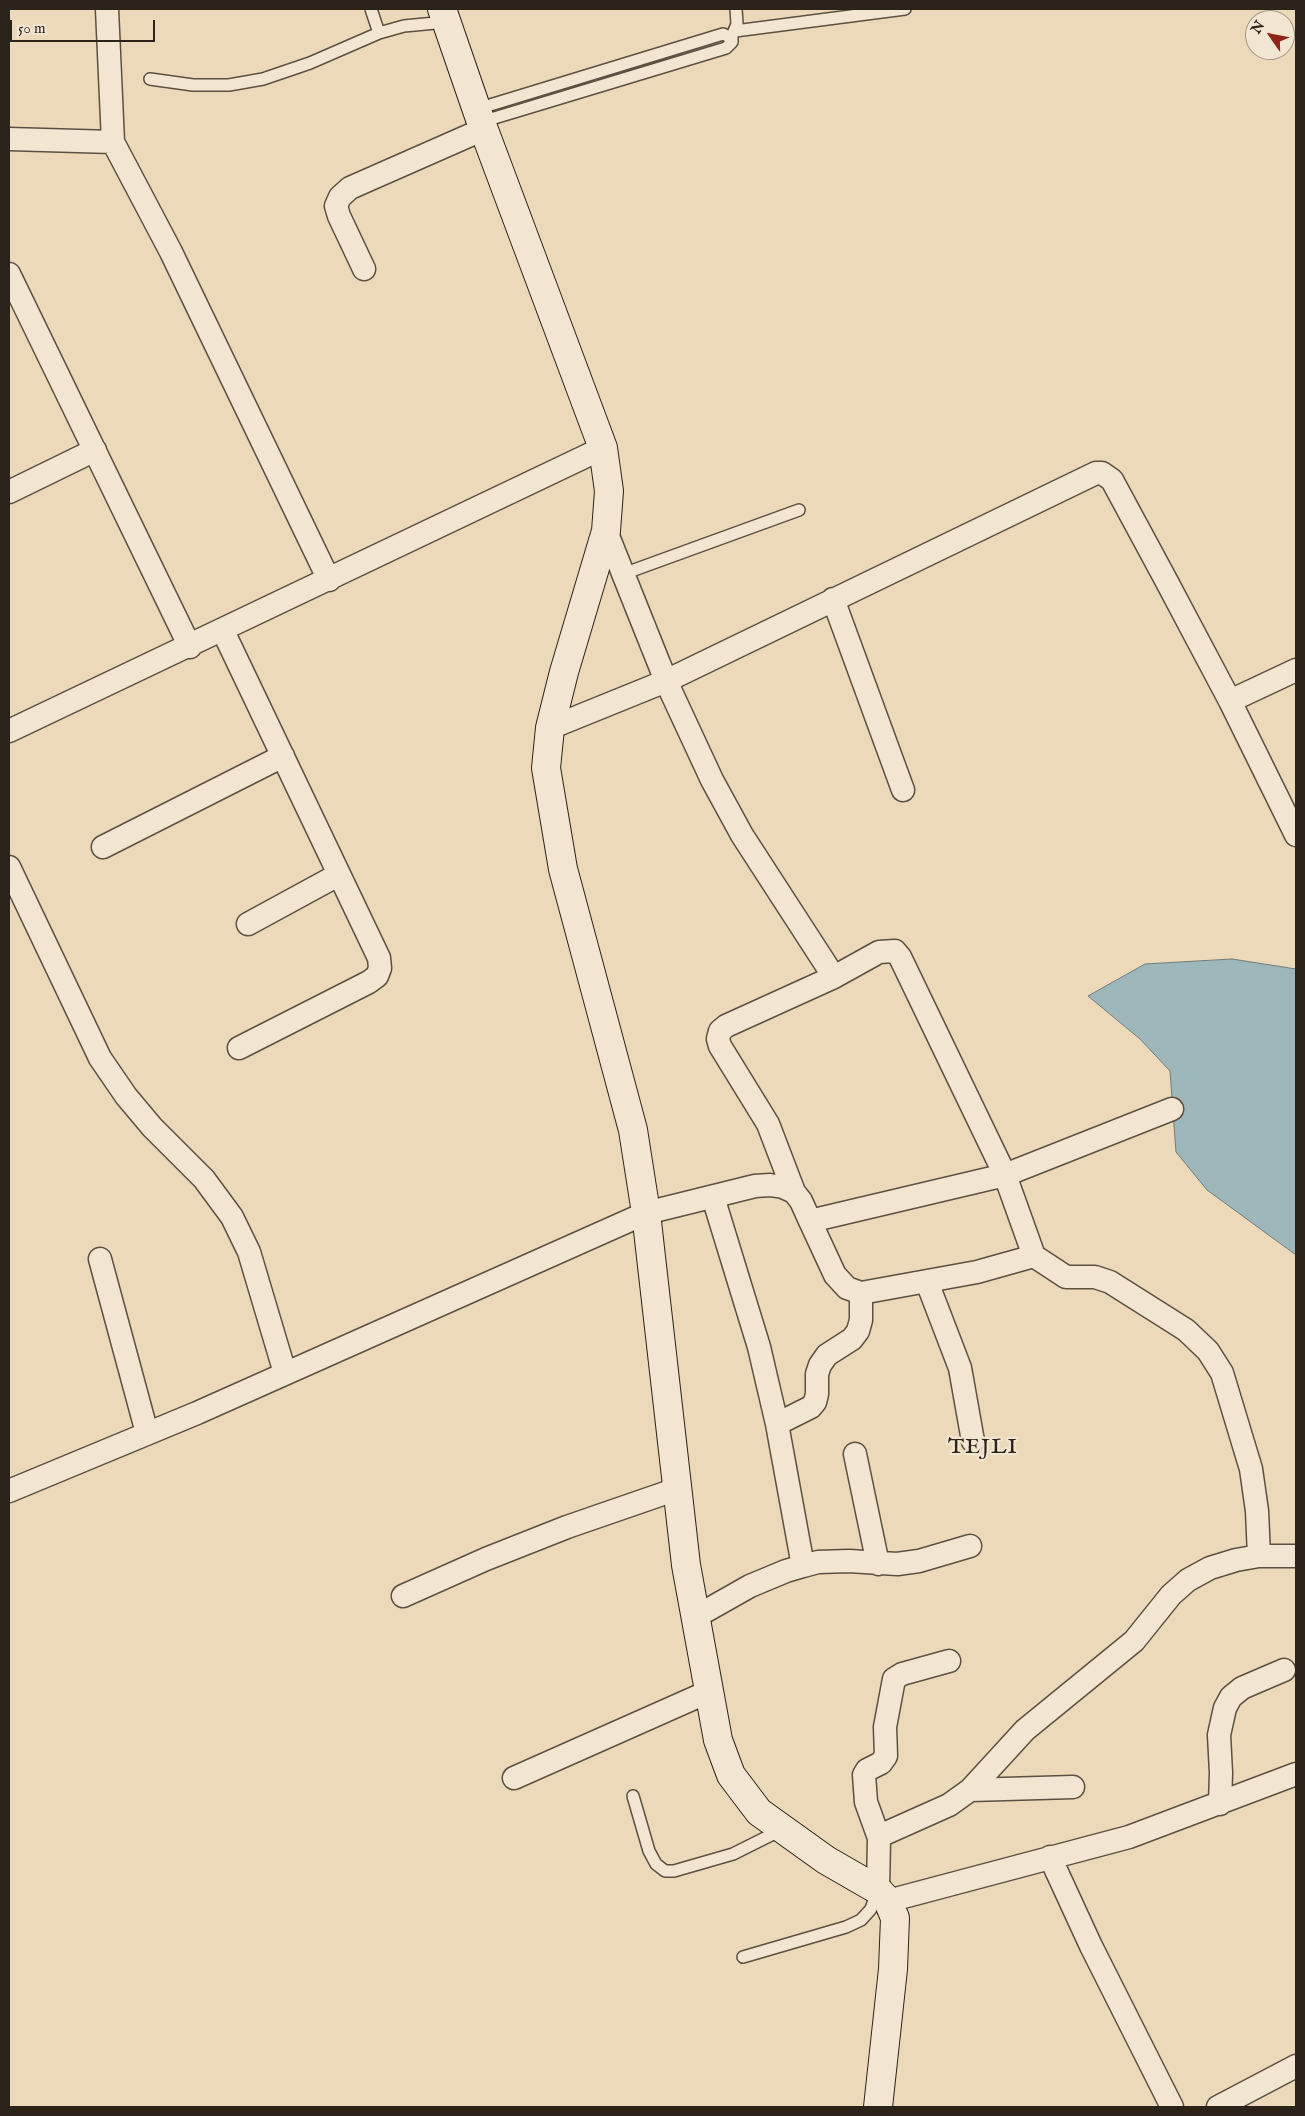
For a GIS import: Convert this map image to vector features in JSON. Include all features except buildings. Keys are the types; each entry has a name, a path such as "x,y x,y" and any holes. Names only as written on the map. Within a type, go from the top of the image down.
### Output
{"street":[{"path":"107,9 113,142 171,252 329,580"},
{"path":"444,15 603,448 609,491 606,531 564,672 550,728 546,768 563,869 632,1130 646,1213 686,1565 697,1616 718,1740 731,1775 759,1812 826,1860 883,1895 1130,1837 1296,1774"},
{"path":"364,269 338,216 336,206 340,197 350,188 481,120"},
{"path":"9,139 113,142"},
{"path":"9,274 15,301 95,450 190,647"},
{"path":"9,731 190,647 603,448"},
{"path":"9,492 95,450"},
{"path":"550,728 666,681 833,599 1096,473 1102,472 1112,480 1230,702 1296,835"},
{"path":"606,531 666,681 712,780 742,835 834,976"},
{"path":"833,599 903,790"},
{"path":"223,631 338,875 380,958 380,968 377,976 369,982 239,1048"},
{"path":"1230,702 1296,670"},
{"path":"103,847 283,756"},
{"path":"9,867 100,1058 131,1102 152,1127 204,1179 232,1217 249,1252 285,1373"},
{"path":"248,924 338,875"},
{"path":"1034,1256 977,1272 927,1282 861,1293 847,1288 835,1275 801,1201 794,1192 768,1124 718,1039 720,1031 726,1026 834,976 879,952 895,951 900,957 1005,1175 1034,1256 1066,1277 1096,1278 1110,1282 1186,1330 1208,1351 1222,1374 1250,1469 1257,1511 1259,1556"},
{"path":"810,1221 1005,1175 1172,1109"},
{"path":"9,1491 285,1373 646,1213 754,1186 783,1186 794,1192"},
{"path":"713,1197 759,1347 777,1424 803,1566"},
{"path":"100,1259 147,1433"},
{"path":"927,1282 960,1368 973,1441"},
{"path":"777,1424 811,1408 815,1402 817,1394 816,1374 820,1364 827,1356 852,1339 858,1331 861,1320 861,1293"},
{"path":"855,1454 878,1564"},
{"path":"403,1596 540,1538 677,1489"},
{"path":"697,1616 750,1586 786,1571 818,1562 849,1561 878,1564 919,1561 970,1546"},
{"path":"879,1838 949,1805 970,1790 1025,1730 1134,1641 1171,1595 1188,1580 1210,1568 1236,1560 1259,1556 1296,1556"},
{"path":"878,2107 893,1969 895,1918 883,1895 879,1838 866,1802 864,1775 867,1770 881,1763 886,1756 885,1727 894,1679 902,1674 949,1661"},
{"path":"1220,1804 1219,1735 1225,1708 1231,1697 1242,1688 1284,1670"},
{"path":"514,1778 710,1692"},
{"path":"970,1790 1073,1787"},
{"path":"1050,1857 1090,1946 1172,2107"},
{"path":"1218,2107 1296,2066"}],"lane":[{"path":"371,9 379,33"},
{"path":"481,120 726,48 732,42 736,9"},
{"path":"733,34 876,11 905,9"},
{"path":"150,79 193,85 229,85 263,79 310,63 379,33 444,15"},
{"path":"623,574 799,510"},
{"path":"633,1796 650,1851 656,1864 665,1871 674,1871 733,1854 782,1829"},
{"path":"743,1957 854,1923 871,1909 883,1895"}],"water":[{"path":"1232,959 1296,969 1296,1255 1207,1190 1176,1152 1170,1071 1140,1039 1088,996 1145,964"}],"district":[{"name":"TEJLI","path":"983,1448"}]}
